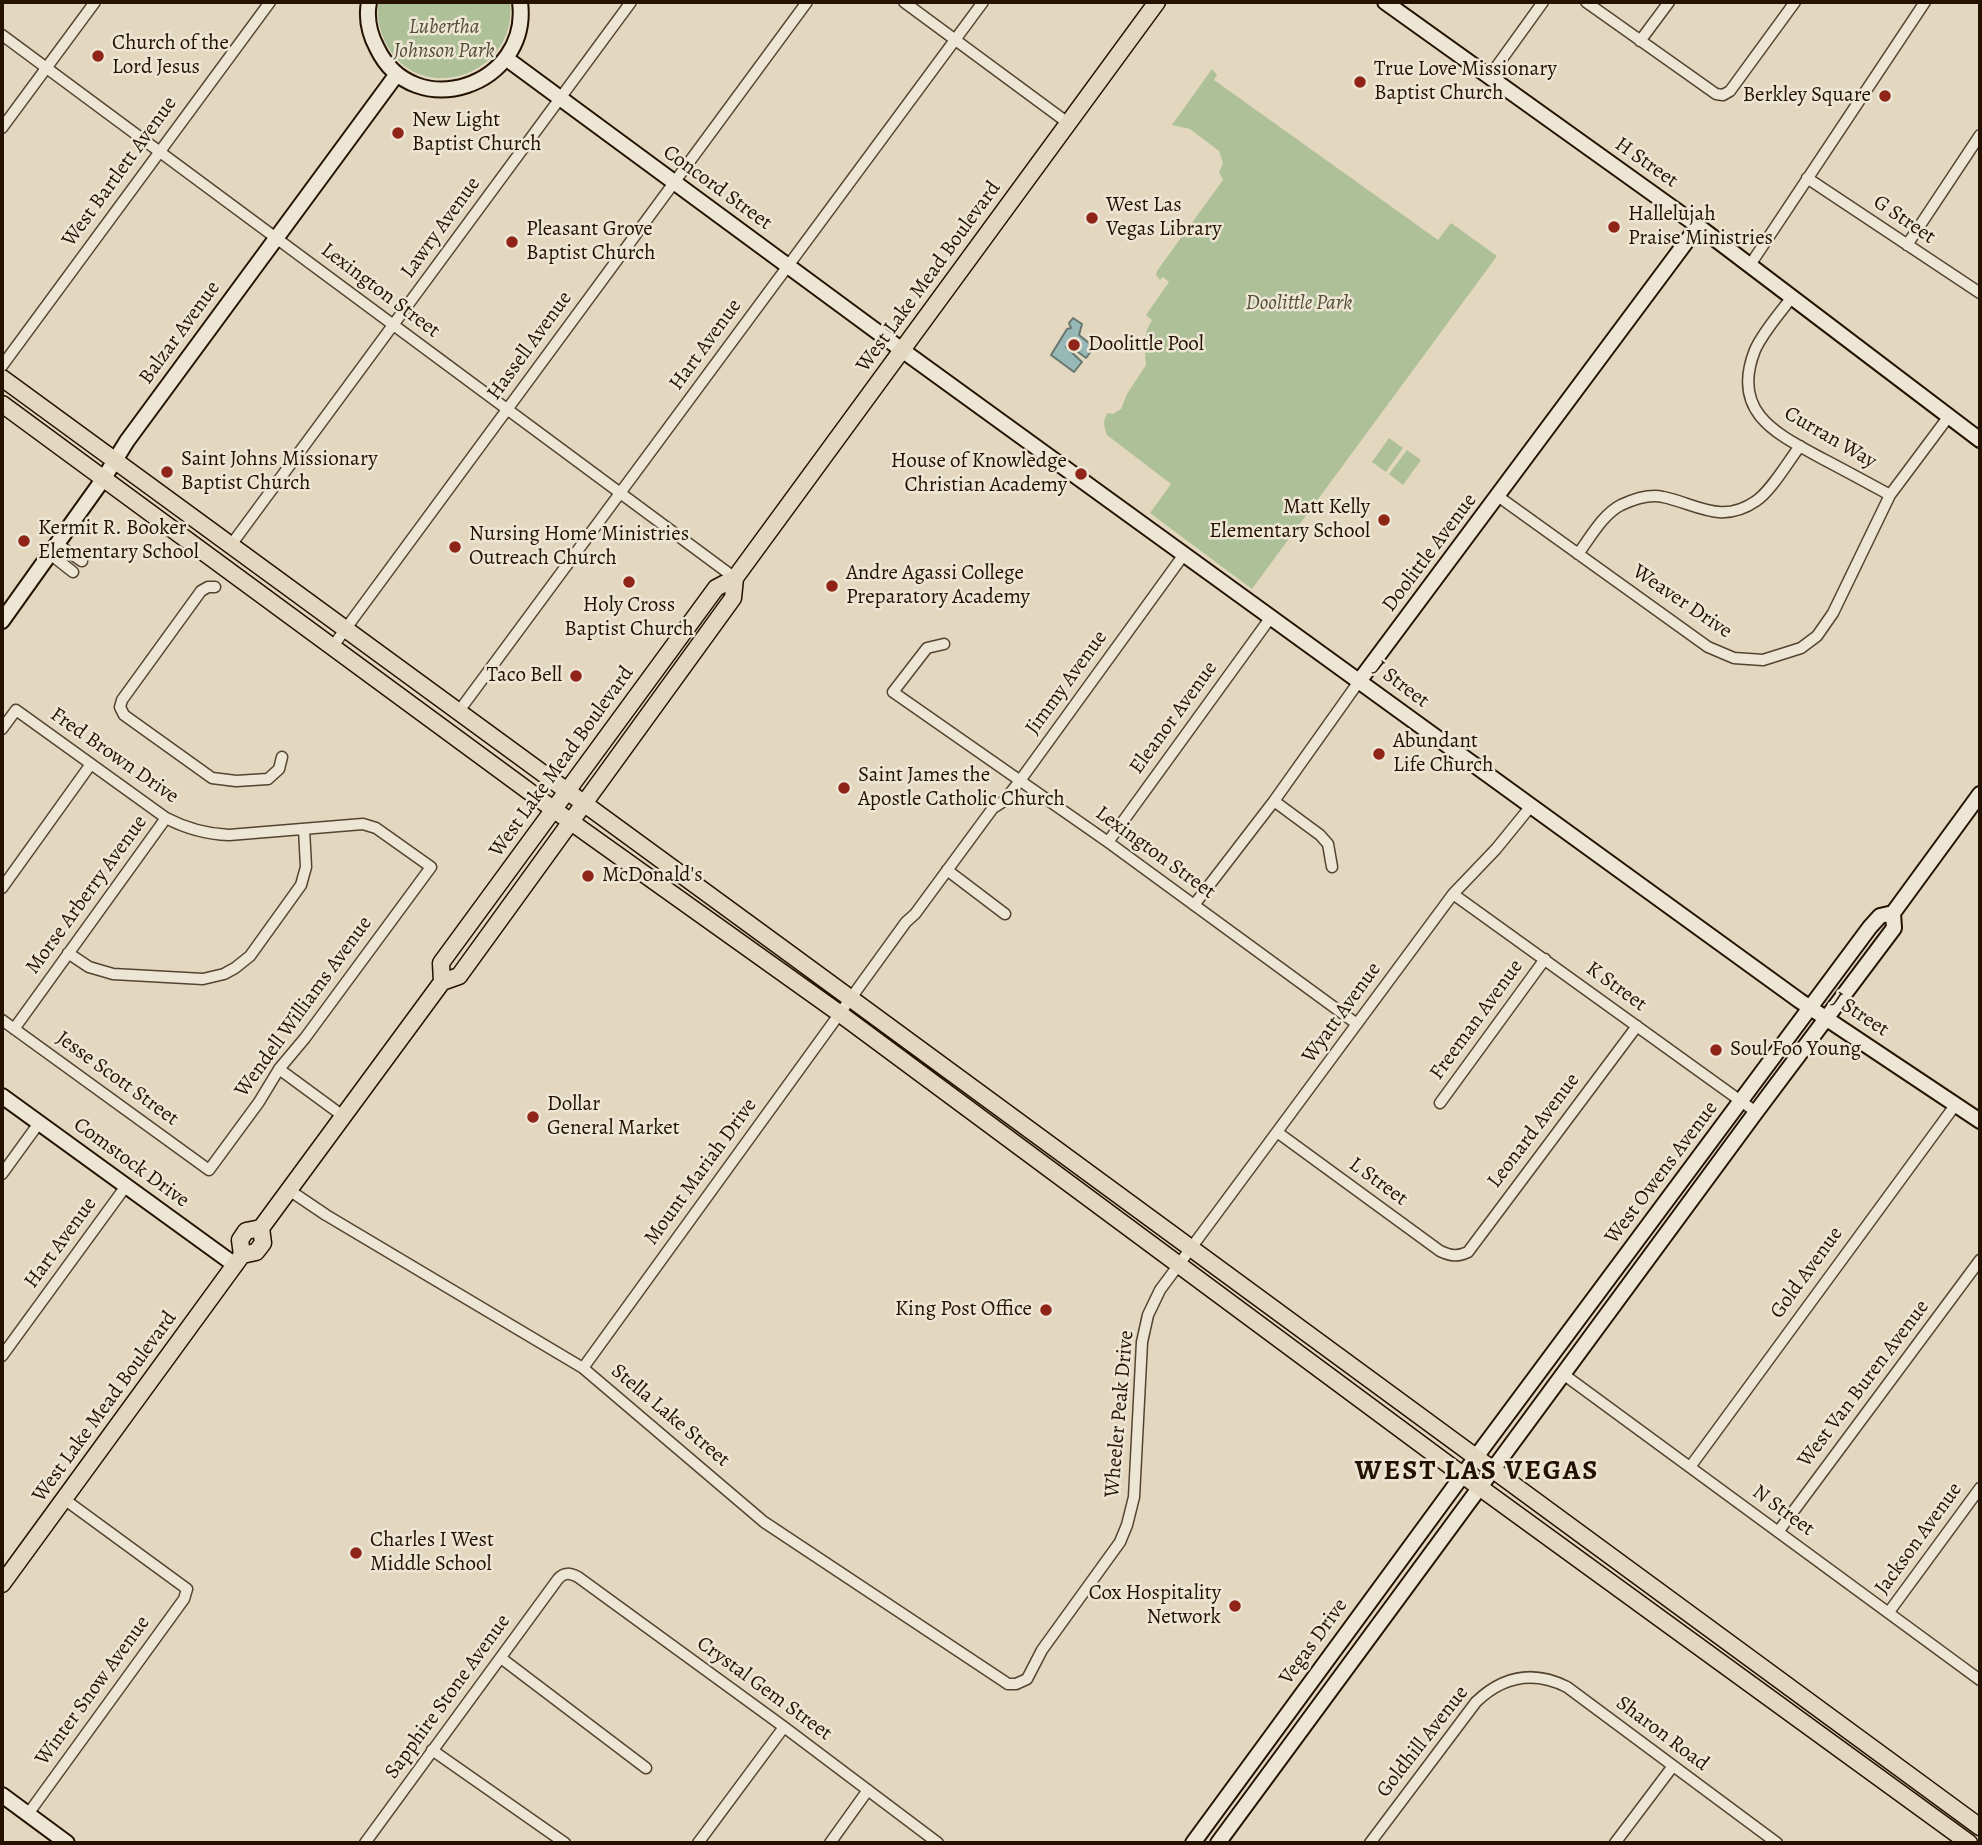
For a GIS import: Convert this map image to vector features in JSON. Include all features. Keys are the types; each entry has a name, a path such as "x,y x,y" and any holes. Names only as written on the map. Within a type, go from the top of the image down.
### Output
{"main road":[{"name":"West Lake Mead Boulevard","path":"442,982 441,963 552,809 716,588 735,578 1157,2"},
{"path":"2,378 1191,1248 1469,1466"},
{"path":"2,404 552,809 839,1013 1179,1265 1980,1827"},
{"name":"West Lake Mead Boulevard","path":"2,1584 238,1260 240,1240 246,1231 261,1228 442,982 459,976 733,598 735,578"},
{"path":"674,680 670,667 683,650 681,634"},
{"path":"402,697 420,699 447,714 459,711"},
{"path":"725,932 731,929 770,950 786,951"},
{"path":"1486,1478 1969,1843"}],"street":[{"path":"2,128 95,2"},
{"name":"West Bartlett Avenue","path":"2,366 270,2"},
{"path":"369,2 367,13 371,36 381,57 397,74 414,84 433,89 453,89 473,84 490,75 507,59 517,39 520,2"},
{"name":"Lawry Avenue","path":"231,545 631,2"},
{"name":"Hassell Avenue","path":"333,646 807,2"},
{"path":"904,2 1068,123"},
{"name":"Hart Avenue","path":"459,711 983,2"},
{"name":"H Street","path":"1385,2 1698,226 1980,440"},
{"path":"1489,77 1543,2"},
{"path":"1586,2 1716,94 1723,95 1730,91 1795,2"},
{"path":"1640,41 1669,2"},
{"path":"1750,265 1925,2"},
{"name":"Lexington Street","path":"2,35 735,578"},
{"name":"Concord Street","path":"507,59 902,350"},
{"name":"Balzar Avenue","path":"2,621 104,478 127,441 397,74"},
{"path":"1907,245 1980,135"},
{"name":"G Street","path":"1807,178 1980,293"},
{"name":"Doolittle Avenue","path":"1194,905 1274,801 1360,680 1499,497 1698,226"},
{"name":"Curran Way","path":"1792,297 1756,347 1748,375 1748,389 1756,412 1771,429 1891,495"},
{"name":"J Street","path":"902,350 1811,1008 1980,1121"},
{"name":"Weaver Drive","path":"1499,497 1708,647 1721,654 1748,660 1775,658 1801,649 1825,628 1891,495 1949,416"},
{"path":"1578,554 1610,513 1620,505 1647,497 1661,496 1716,512 1732,512 1746,507 1759,499 1800,446"},
{"path":"53,549 82,561"},
{"path":"53,549 74,572"},
{"name":"Jimmy Avenue","path":"850,998 993,808 1004,801 1019,782 1185,553"},
{"path":"215,587 201,591 122,700 121,710 124,715 212,778 236,781 268,779 278,769 282,757"},
{"name":"Eleanor Avenue","path":"1108,842 1271,617"},
{"name":"Lexington Street","path":"944,645 927,648 894,692 1108,842 1357,1024"},
{"name":"Fred Brown Drive","path":"2,729 16,710 166,818 183,827 210,834 229,835 363,824 376,828 431,867"},
{"path":"2,888 91,764"},
{"name":"West Owens Avenue","path":"1486,1478 1894,928 1894,913 1980,794"},
{"path":"1274,801 1321,835 1328,844 1332,866"},
{"name":"Wyatt Avenue","path":"1191,1248 1453,894 1496,849 1531,806"},
{"name":"Morse Arberry Avenue","path":"14,1029 166,818"},
{"path":"68,953 89,968 113,974 203,979 224,974 250,956 301,884 306,867 304,829"},
{"name":"Wendell Williams Avenue","path":"209,1170 259,1102 279,1069 306,1038 431,867"},
{"path":"947,870 1005,914"},
{"name":"K Street","path":"1453,894 1756,1112"},
{"name":"West Owens Avenue","path":"1469,1466 1880,916 1894,913"},
{"name":"Freeman Avenue","path":"1440,1103 1545,959"},
{"name":"Mount Mariah Drive","path":"583,1368 850,998"},
{"name":"Jesse Scott Street","path":"2,1020 209,1170"},
{"name":"Leonard Avenue","path":"1460,1256 1468,1252 1637,1026"},
{"path":"279,1069 343,1116"},
{"name":"Comstock Drive","path":"2,1096 127,1186 238,1260"},
{"name":"Gold Avenue","path":"1689,1466 1956,1104"},
{"path":"2,1174 39,1123"},
{"name":"L Street","path":"1277,1132 1440,1251 1450,1256 1460,1256"},
{"name":"Hart Avenue","path":"2,1356 127,1186"},
{"name":"Stella Lake Street","path":"289,1190 326,1215 583,1368 764,1522 1008,1684 1017,1685"},
{"path":"1649,1225 1665,1237"},
{"name":"Wheeler Peak Drive","path":"1017,1685 1027,1679 1042,1650 1120,1542 1127,1525 1133,1497 1142,1342 1148,1315 1160,1290 1191,1248"},
{"name":"West Van Buren Avenue","path":"1779,1532 1980,1260"},
{"path":"1563,1374 1562,1358 1570,1348 1584,1312"},
{"name":"N Street","path":"1563,1374 1980,1680"},
{"name":"Vegas Drive","path":"1193,1843 1469,1466"},
{"name":"Vegas Drive","path":"1218,1843 1486,1478"},
{"name":"Jackson Avenue","path":"1889,1612 1980,1488"},
{"name":"Winter Snow Avenue","path":"28,1814 184,1599 187,1589 64,1499"},
{"name":"Sapphire Stone Avenue","path":"368,1842 432,1750 562,1575"},
{"name":"Crystal Gem Street","path":"562,1575 578,1577 938,1843"},
{"path":"501,1658 646,1768"},
{"name":"Sharon Road","path":"1516,1678 1544,1678 1567,1687 1777,1843"},
{"name":"Goldhill Avenue","path":"1370,1843 1476,1702 1489,1689 1516,1678"},
{"path":"698,1843 784,1727"},
{"path":"432,1750 565,1843"},
{"path":"1615,1843 1673,1766"},
{"path":"830,1843 868,1790"},
{"path":"2,1795 67,1843"}],"green space":[{"name":"Lubertha Johnson Park","path":"379,2 510,2 508,28 498,50 482,66 461,75 439,78 417,73 398,61 381,30"},
{"name":"Doolittle Park","path":"1212,69 1217,75 1214,80 1438,240 1451,223 1497,256 1252,589 1150,513 1171,484 1107,435 1104,424 1108,413 1113,414 1121,409 1127,394 1146,365 1145,337 1152,320 1146,315 1169,282 1163,277 1160,280 1156,275 1157,271 1223,180 1219,172 1223,163 1219,151 1190,129 1172,125"},
{"path":"1389,438 1403,448 1386,472 1372,462"},
{"path":"1407,450 1421,460 1403,485 1389,474"}],"water":[{"name":"Doolittle Pool","path":"1073,318 1082,324 1079,335 1094,347 1086,358 1070,346 1066,347 1082,362 1074,372 1051,355 1067,329 1071,328 1069,323"}],"place":[{"name":"Church of the Lord Jesus","path":"98,56"},
{"name":"True Love Missionary Baptist Church","path":"1360,82"},
{"name":"Berkley Square","path":"1885,96"},
{"name":"New Light Baptist Church","path":"398,133"},
{"name":"West Las Vegas Library","path":"1092,218"},
{"name":"Hallelujah Praise Ministries","path":"1614,227"},
{"name":"Pleasant Grove Baptist Church","path":"512,242"},
{"name":"Doolittle Pool","path":"1074,345"},
{"name":"Saint Johns Missionary Baptist Church","path":"167,472"},
{"name":"House of Knowledge Christian Academy","path":"1081,474"},
{"name":"Matt Kelly Elementary School","path":"1384,520"},
{"name":"Kermit R. Booker Elementary School","path":"24,541"},
{"name":"Nursing Home Ministries Outreach Church","path":"455,547"},
{"name":"Holy Cross Baptist Church","path":"629,582"},
{"name":"Andre Agassi College Preparatory Academy","path":"832,586"},
{"name":"Taco Bell","path":"576,676"},
{"name":"Abundant Life Church","path":"1379,754"},
{"name":"Saint James the Apostle Catholic Church","path":"844,788"},
{"name":"McDonald's","path":"588,876"},
{"name":"Soul Foo Young","path":"1716,1050"},
{"name":"Dollar General Market","path":"533,1117"},
{"name":"King Post Office","path":"1046,1310"},
{"name":"Charles I West Middle School","path":"356,1553"},
{"name":"Cox Hospitality Network","path":"1235,1606"}],"district":[{"name":"WEST LAS VEGAS","path":"1477,1472"}]}
